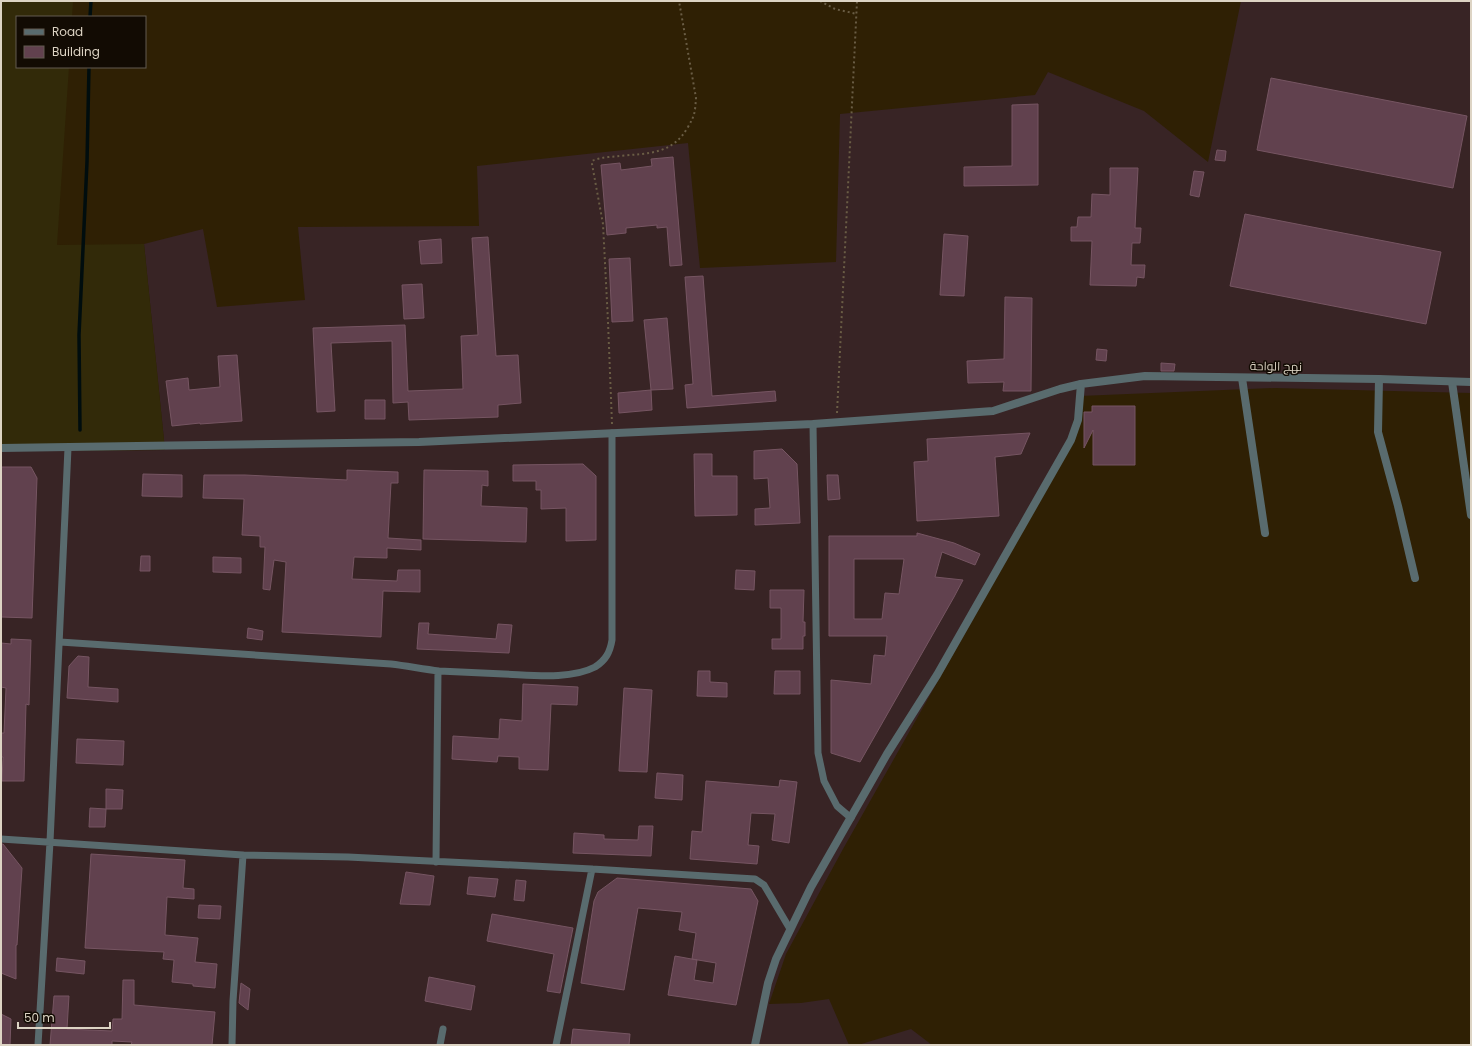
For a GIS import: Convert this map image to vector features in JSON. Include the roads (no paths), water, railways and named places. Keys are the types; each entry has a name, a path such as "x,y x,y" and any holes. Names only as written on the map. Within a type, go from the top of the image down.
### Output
{"street":[{"name":"نهج الواحة","path":"1,448 419,442 813,424 994,411 1060,389 1081,384 1145,376 1379,379 1471,382"},
{"path":"1242,378 1265,532"},
{"path":"1379,379 1378,432 1398,506 1415,578"},
{"path":"1452,382 1471,515"},
{"path":"755,1045 768,983 776,959 790,929 811,887 887,754 941,668 1071,440 1078,420 1081,384"}],"lane":[{"path":"813,424 818,752 824,781 837,806 851,818"},
{"path":"60,642 391,664 438,671 543,676 564,675 594,667 606,658 611,651 612,640 612,433"},
{"path":"38,1045 50,842 68,448"},
{"path":"436,862 438,671"},
{"path":"1,839 243,855 348,857 755,879 764,885 790,929"},
{"path":"232,1045 232,1001 243,855"},
{"path":"556,1045 592,870"},
{"path":"440,1045 443,1029"}],"waterway":[{"path":"90,16 91,1"},
{"path":"80,430 79,335 87,162 89,68"}]}
